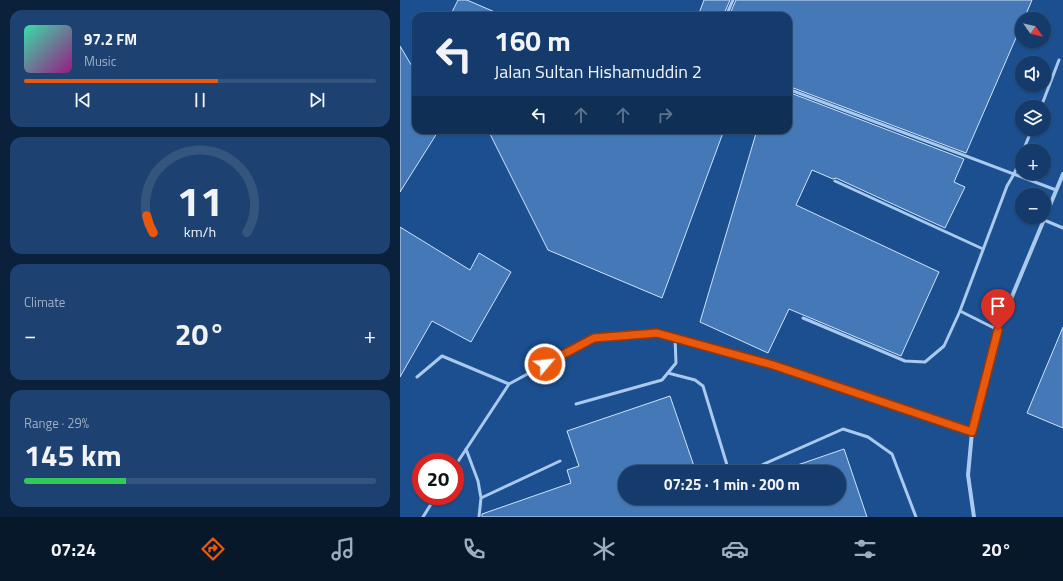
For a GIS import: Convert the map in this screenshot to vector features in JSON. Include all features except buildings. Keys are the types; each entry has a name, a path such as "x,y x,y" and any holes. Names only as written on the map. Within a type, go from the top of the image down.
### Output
{"street":[{"path":"1051,202 1063,174"},
{"path":"974,517 968,475 972,432 998,330 1042,224"}],"lane":[{"path":"728,12 733,0"},
{"path":"1044,100 1060,60"},
{"path":"792,91 1056,190"},
{"path":"803,318 905,361 925,362 944,346 960,311 1007,186 1014,174"},
{"path":"835,181 983,249"},
{"path":"1051,223 1063,228"},
{"path":"960,311 998,330"},
{"path":"463,453 509,384 594,338 657,333 773,365 972,432"},
{"path":"576,404 662,380 676,363 674,337"},
{"path":"417,378 442,356 509,384"},
{"path":"668,373 695,380 703,386 727,465"},
{"path":"762,465 843,429 868,436 892,454 916,517"},
{"path":"466,449 478,481 481,498 479,517"},
{"path":"481,498 560,461"},
{"path":"425,516 431,505"}],"route":[{"path":"545,364 594,338 657,333 773,365 972,432 998,330"}]}
